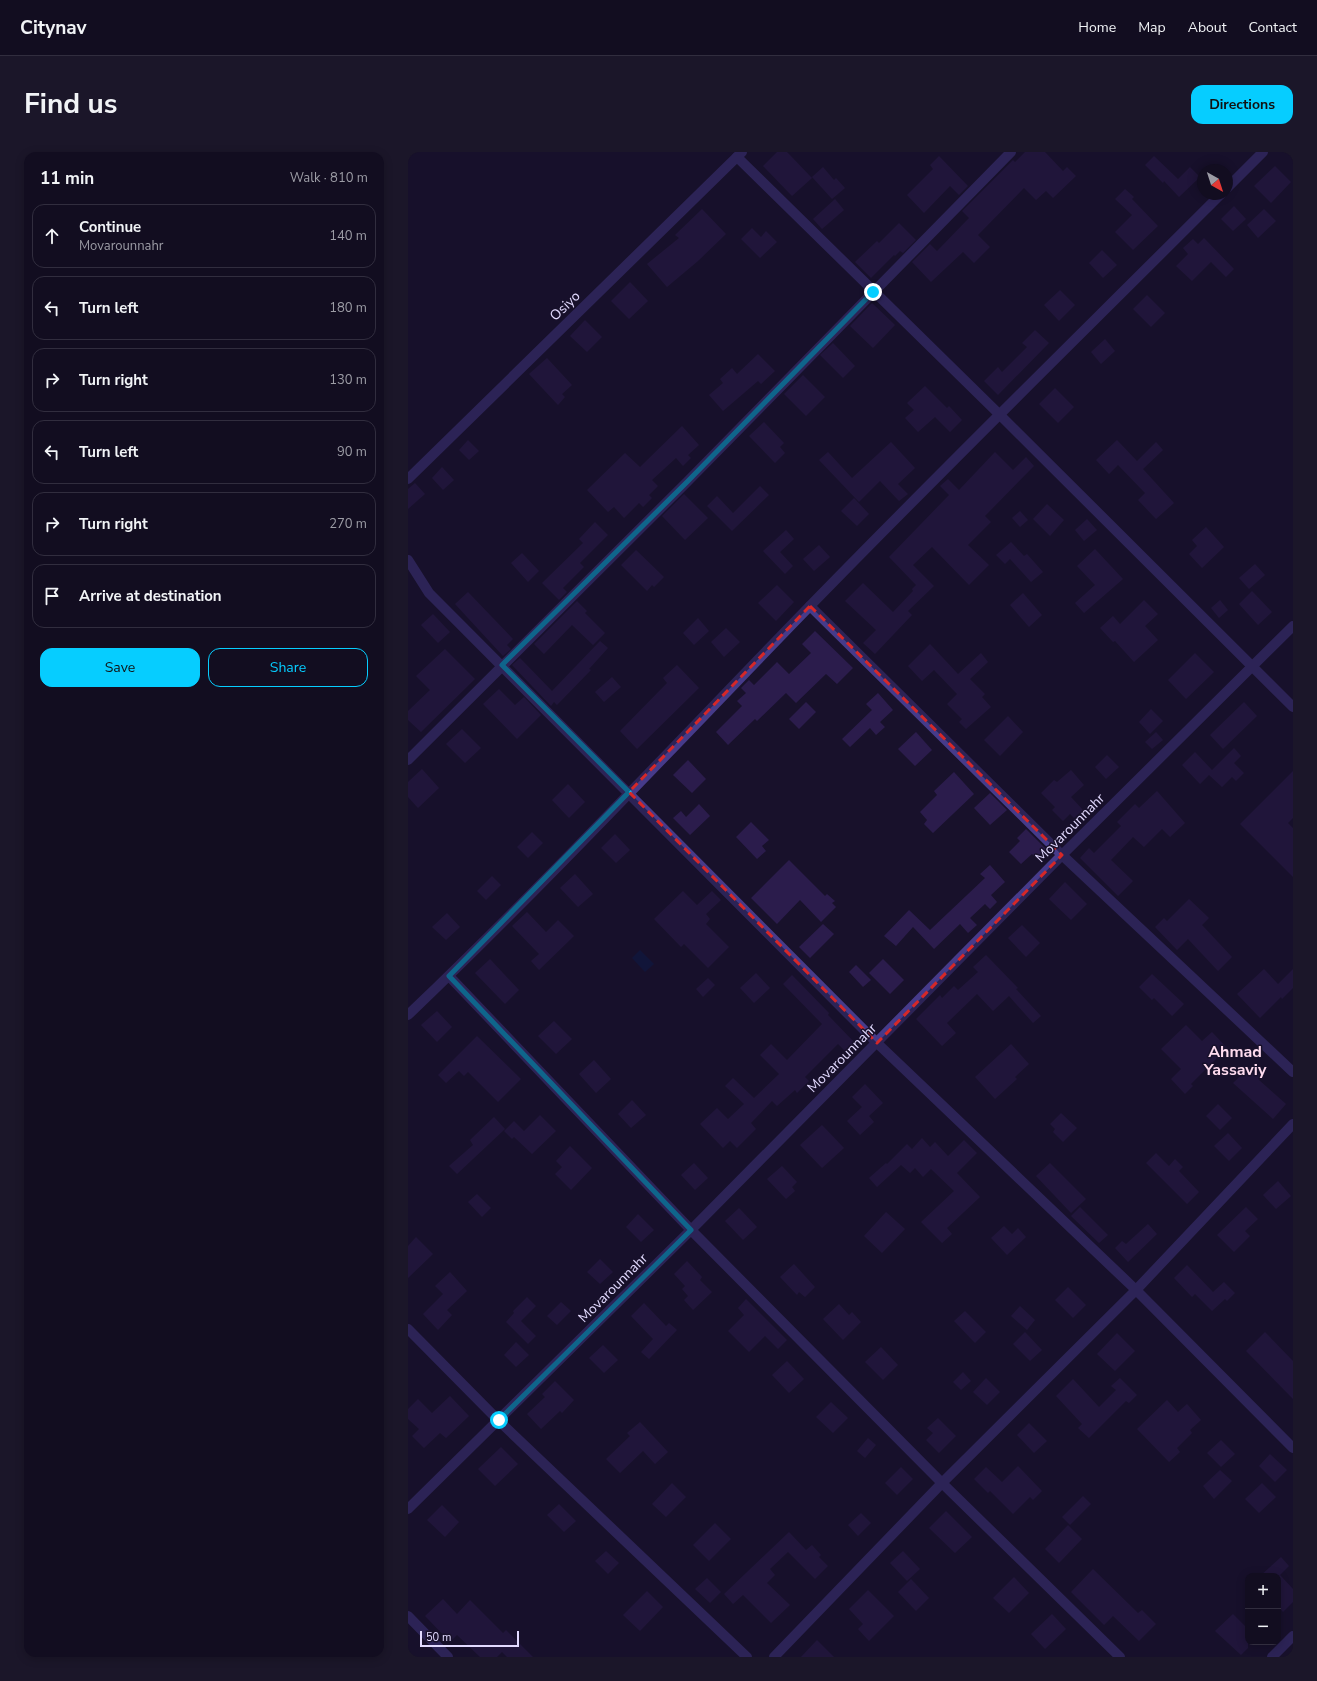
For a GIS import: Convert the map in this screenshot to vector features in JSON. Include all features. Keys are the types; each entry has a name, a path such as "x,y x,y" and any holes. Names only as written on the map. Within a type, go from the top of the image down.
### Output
{"street":[{"path":"408,760 687,482 1011,152"},
{"path":"1233,182 1263,152"},
{"path":"740,155 873,292 1000,415 1293,707"},
{"name":"Osiyo","path":"408,479 740,155"},
{"path":"408,1015 449,976 810,606 1215,200"},
{"path":"408,560 429,593 629,792 877,1043 1136,1290 1293,1448"},
{"path":"810,606 1062,855 1293,1072"},
{"name":"Movarounnahr","path":"408,1509 691,1230 1062,855 1293,626"},
{"path":"449,976 691,1230 942,1483 1120,1657"},
{"path":"774,1657 942,1483 1136,1290 1293,1124"},
{"path":"408,1329 499,1420 747,1657"},
{"path":"408,1616 448,1657"},
{"path":"1272,1657 1293,1636"}],"highlighted area":[{"path":"810,606 1062,855 877,1043 629,792"}],"water":[{"path":"640,950 654,964 645,972 632,958"}],"building":[{"path":"777,152 787,152 812,178 792,196 763,166"},
{"path":"1025,152 1045,152 1063,171 1067,167 1076,176 1053,198 1046,191 1036,200 1024,188 978,235 990,247 974,263 963,252 931,282 912,262 930,244 937,251 969,218 962,211 1013,160 1015,162"},
{"path":"939,156 968,186 959,195 950,186 924,213 907,195 933,169 930,165"},
{"path":"1154,156 1178,179 1190,167 1197,174 1197,180 1179,197 1164,181 1163,183 1145,165"},
{"path":"1275,166 1291,182 1271,203 1254,186"},
{"path":"823,167 834,180 836,178 845,188 832,199 812,177"},
{"path":"1125,189 1134,197 1132,199 1158,226 1133,250 1115,232 1132,215 1115,199"},
{"path":"835,199 844,210 822,229 813,219"},
{"path":"1234,206 1246,219 1233,231 1221,219"},
{"path":"702,209 726,234 698,261 667,287 647,264 679,238 675,235"},
{"path":"1264,209 1276,221 1258,238 1247,225"},
{"path":"899,223 916,240 903,253 900,251 895,256 894,255 871,278 855,262 877,241 879,243"},
{"path":"752,228 761,237 766,231 777,242 760,258 741,239"},
{"path":"1204,238 1234,269 1226,277 1211,262 1192,281 1176,266 1188,254 1183,248 1193,239 1198,244"},
{"path":"1102,250 1117,265 1103,278 1089,263"},
{"path":"630,282 648,301 629,319 611,301"},
{"path":"1060,290 1075,305 1059,321 1044,305"},
{"path":"1147,295 1165,313 1151,327 1133,309"},
{"path":"872,303 895,325 873,348 850,326"},
{"path":"585,320 602,337 587,352 570,336"},
{"path":"1035,330 1049,343 998,395 984,381 998,367 1002,372 1027,347 1022,343"},
{"path":"1105,339 1115,351 1101,364 1091,352"},
{"path":"833,343 855,366 843,378 820,355"},
{"path":"758,354 775,371 761,384 758,381 723,411 709,395 723,383 720,379 732,368 737,374"},
{"path":"547,358 572,385 562,394 565,397 558,405 529,374"},
{"path":"803,375 825,397 806,416 784,394"},
{"path":"925,386 947,408 949,406 962,420 950,432 935,417 918,432 905,418 914,410 907,403"},
{"path":"1055,388 1074,407 1058,423 1039,404"},
{"path":"764,422 784,443 780,447 785,453 775,463 749,436"},
{"path":"682,426 699,445 688,455 691,458 683,466 676,458 652,480 658,486 649,495 652,498 643,507 639,503 624,518 614,507 608,512 587,490 625,453 640,467"},
{"path":"468,440 479,451 469,460 459,450"},
{"path":"1117,440 1137,461 1156,442 1163,450 1143,469 1174,503 1156,519 1138,500 1145,493 1118,465 1109,474 1096,460"},
{"path":"891,442 915,468 898,484 908,494 899,501 880,481 859,502 819,460 828,452 852,478"},
{"path":"995,452 1013,470 1026,457 1034,466 985,516 991,522 968,545 989,565 969,585 932,547 913,565 934,586 908,611 912,615 875,654 863,643 876,630 845,601 863,583 893,612 913,591 912,589 916,585 889,557 949,495 940,486 948,479 959,490"},
{"path":"442,467 454,480 443,490 432,478"},
{"path":"415,483 425,494 408,509 408,489"},
{"path":"760,486 769,495 732,531 707,506 717,496 733,513"},
{"path":"684,494 708,518 685,540 662,516"},
{"path":"854,498 869,514 857,526 841,511"},
{"path":"1047,504 1064,520 1050,536 1033,519"},
{"path":"1020,511 1028,520 1020,527 1012,518"},
{"path":"1087,519 1097,530 1084,541 1075,530"},
{"path":"595,522 608,535 580,563 584,567 563,588 567,592 559,600 542,583 583,543 579,539"},
{"path":"1206,527 1224,547 1202,568 1189,554 1197,546 1192,540"},
{"path":"786,530 794,539 780,552 793,566 785,574 763,551"},
{"path":"1011,542 1024,556 1027,554 1043,572 1031,582 1010,559 1005,564 996,555"},
{"path":"819,545 830,557 814,571 803,559"},
{"path":"1095,549 1123,579 1084,613 1075,603 1095,585 1077,566"},
{"path":"636,550 664,577 654,587 652,585 647,591 621,565"},
{"path":"522,553 539,571 528,582 511,563"},
{"path":"1255,564 1265,575 1249,589 1239,578"},
{"path":"777,585 794,602 776,621 758,603"},
{"path":"1252,591 1272,612 1258,625 1239,604"},
{"path":"468,592 513,639 507,645 511,649 503,656 455,604"},
{"path":"1023,593 1042,615 1029,627 1010,605"},
{"path":"1144,600 1158,614 1145,626 1158,640 1134,662 1115,641 1113,642 1100,628 1113,616 1120,624"},
{"path":"1220,600 1228,610 1219,618 1211,608"},
{"path":"577,601 587,611 585,613 605,633 593,645 572,625 544,654 534,644"},
{"path":"433,614 450,632 438,643 421,625"},
{"path":"698,618 709,631 694,645 683,633"},
{"path":"726,628 740,642 724,657 711,642"},
{"path":"815,631 853,668 837,684 826,674 796,703 786,693 757,721 755,719 728,745 716,732 742,706 737,701 746,693 741,688 749,680 754,685 777,662 789,674 811,653 802,644"},
{"path":"600,641 608,648 589,669 591,670 557,705 554,702 551,706 512,665 520,658 552,691"},
{"path":"930,644 958,674 981,653 988,662 970,679 985,694 982,697 991,707 966,729 959,722 962,719 947,704 957,694 934,670 922,681 908,666"},
{"path":"445,649 475,679 421,732 408,720 408,711 430,690 416,676"},
{"path":"1195,653 1214,672 1186,699 1168,680"},
{"path":"677,665 699,688 637,749 620,731 667,683 663,678"},
{"path":"612,677 621,687 604,702 595,692"},
{"path":"499,689 515,705 524,697 541,715 517,739 483,704"},
{"path":"878,693 893,710 880,722 885,727 876,735 870,728 850,747 842,739 872,710 866,704"},
{"path":"806,702 816,712 799,729 789,719"},
{"path":"1244,702 1257,716 1223,749 1210,735"},
{"path":"1151,709 1163,721 1150,734 1139,722"},
{"path":"1008,716 1023,732 1000,756 984,740"},
{"path":"462,729 481,748 465,763 446,744"},
{"path":"916,732 932,750 915,766 898,749"},
{"path":"1156,732 1163,740 1152,749 1145,742"},
{"path":"1234,748 1241,756 1234,763 1244,773 1236,781 1232,777 1222,787 1209,775 1200,784 1182,765 1195,752 1212,770"},
{"path":"1107,755 1119,767 1106,779 1095,767"},
{"path":"688,760 706,779 692,793 673,775"},
{"path":"422,769 439,788 418,808 408,797 408,782"},
{"path":"1071,770 1084,785 1071,797 1083,810 1074,818 1070,814 1063,821 1052,810 1055,807 1041,793 1054,780 1057,782"},
{"path":"1293,771 1293,818 1288,823 1293,828 1293,877 1240,824"},
{"path":"954,772 974,794 933,833 924,824 927,820 920,812 937,795 934,791"},
{"path":"568,784 585,802 569,818 552,800"},
{"path":"1157,791 1185,823 1170,837 1162,829 1144,847 1133,837 1111,860 1133,881 1118,896 1080,858 1089,848 1094,853 1121,826 1117,822 1135,804 1139,808"},
{"path":"990,793 1007,810 990,825 974,808"},
{"path":"699,804 710,816 690,835 673,818 681,811 686,817"},
{"path":"751,822 769,840 762,846 766,851 757,859 736,837"},
{"path":"1026,829 1046,849 1036,858 1032,854 1021,864 1009,852 1020,841 1017,838"},
{"path":"532,832 543,843 528,858 517,847"},
{"path":"615,834 630,850 616,863 601,848"},
{"path":"789,860 825,896 827,894 835,901 832,903 836,907 821,922 800,900 777,924 751,898"},
{"path":"990,865 1005,882 991,895 997,902 990,909 985,904 970,918 977,925 968,933 960,924 934,949 913,927 896,946 884,936 909,910 930,930 985,878 980,874"},
{"path":"575,874 593,894 578,907 560,888"},
{"path":"492,876 501,885 486,900 477,891"},
{"path":"1065,882 1087,904 1071,920 1049,899"},
{"path":"683,891 697,905 712,891 721,900 706,914 710,919 706,924 729,947 708,968 684,944 681,947 654,919"},
{"path":"1189,899 1209,918 1202,925 1232,957 1218,971 1188,939 1177,950 1155,927 1164,918 1167,921"},
{"path":"527,912 546,932 558,920 574,936 539,970 531,961 539,954 512,926"},
{"path":"447,913 460,927 446,940 432,927"},
{"path":"823,924 834,934 810,958 799,947"},
{"path":"1022,925 1040,943 1026,957 1008,938"},
{"path":"986,955 1018,988 1016,989 1041,1016 1033,1023 1009,996 993,1011 977,994 947,1023 956,1033 942,1046 916,1019 940,995 942,998 954,986 958,990 978,972 973,967"},
{"path":"490,959 519,990 505,1004 475,973"},
{"path":"883,959 904,980 890,994 869,973"},
{"path":"856,965 871,980 863,987 849,972"},
{"path":"1264,969 1278,984 1293,969 1293,988 1282,999 1281,997 1260,1018 1237,994"},
{"path":"756,973 770,988 754,1003 740,988"},
{"path":"1152,974 1184,1004 1172,1016 1154,998 1152,1000 1139,987"},
{"path":"792,975 829,1013 828,1015 855,1043 846,1052 838,1044 805,1077 809,1081 797,1093 795,1090 777,1106 772,1101 751,1123 756,1129 737,1148 730,1141 723,1148 700,1124 717,1108 728,1119 744,1104 725,1086 733,1078 754,1098 779,1074 760,1055 771,1044 787,1060 822,1024 783,984"},
{"path":"708,978 715,985 703,997 696,989"},
{"path":"437,1011 452,1027 437,1042 421,1025"},
{"path":"554,1021 572,1039 556,1054 538,1036"},
{"path":"1186,1025 1202,1041 1212,1032 1227,1048 1191,1084 1193,1086 1185,1094 1171,1079 1181,1069 1161,1049"},
{"path":"477,1036 521,1079 498,1102 468,1072 464,1076 459,1071 446,1083 438,1075"},
{"path":"1011,1044 1029,1064 1015,1077 1017,1079 995,1099 975,1077"},
{"path":"594,1060 611,1079 596,1093 579,1074"},
{"path":"1251,1066 1262,1077 1259,1080 1286,1104 1273,1119 1233,1083"},
{"path":"865,1084 883,1103 869,1116 874,1122 860,1135 847,1121 862,1107 852,1097"},
{"path":"632,1100 646,1115 631,1128 618,1114"},
{"path":"1218,1104 1232,1118 1220,1130 1206,1116"},
{"path":"1061,1113 1077,1128 1063,1142 1053,1132 1055,1129 1050,1124"},
{"path":"540,1115 556,1131 532,1154 514,1137 512,1139 504,1131 514,1121 524,1131"},
{"path":"494,1117 505,1129 457,1174 449,1166 473,1145 470,1140"},
{"path":"822,1125 844,1148 822,1168 800,1145"},
{"path":"1228,1133 1242,1148 1229,1161 1214,1146"},
{"path":"922,1138 930,1147 935,1142 948,1156 964,1140 977,1153 957,1173 980,1197 947,1228 952,1234 942,1243 921,1222 954,1191 931,1169 923,1177 915,1168 910,1173 901,1165 877,1187 869,1178 886,1163 887,1164 907,1144 912,1149"},
{"path":"570,1146 592,1168 571,1190 555,1174 562,1167 556,1161"},
{"path":"1156,1153 1169,1166 1175,1159 1183,1167 1179,1171 1199,1192 1187,1204 1146,1163"},
{"path":"694,1163 708,1178 695,1190 681,1175"},
{"path":"1050,1163 1086,1199 1071,1213 1036,1176"},
{"path":"782,1166 797,1182 792,1187 795,1191 786,1199 767,1179"},
{"path":"1278,1181 1291,1196 1276,1209 1263,1195"},
{"path":"477,1194 491,1208 482,1217 468,1202"},
{"path":"1080,1207 1108,1235 1099,1243 1071,1216"},
{"path":"1246,1207 1258,1219 1245,1231 1250,1236 1234,1252 1217,1235"},
{"path":"739,1208 757,1227 743,1240 725,1221"},
{"path":"886,1212 905,1229 882,1253 864,1236"},
{"path":"638,1214 654,1230 641,1242 626,1227"},
{"path":"1148,1224 1157,1234 1128,1262 1115,1248 1122,1241 1126,1244"},
{"path":"1004,1226 1012,1234 1018,1228 1026,1237 1007,1255 991,1238"},
{"path":"416,1237 433,1254 408,1278 408,1246"},
{"path":"600,1259 613,1272 600,1284 587,1272"},
{"path":"687,1261 702,1277 700,1280 712,1292 693,1310 684,1300 688,1296 682,1289 685,1286 674,1274"},
{"path":"794,1264 815,1287 805,1297 799,1292 797,1295 780,1277"},
{"path":"1187,1265 1213,1292 1224,1282 1235,1293 1227,1301 1225,1299 1212,1311 1195,1294 1192,1297 1174,1278"},
{"path":"450,1272 467,1291 447,1310 452,1315 438,1330 423,1314 443,1294 435,1286"},
{"path":"1068,1287 1086,1305 1073,1318 1055,1300"},
{"path":"527,1297 536,1306 521,1321 536,1336 528,1344 506,1322 514,1313 513,1311"},
{"path":"746,1299 787,1340 778,1349 765,1336 749,1352 728,1331 744,1315 738,1308"},
{"path":"561,1302 571,1311 557,1325 547,1316"},
{"path":"644,1303 666,1326 669,1323 677,1330 649,1359 641,1352 653,1339 631,1316"},
{"path":"839,1304 849,1315 852,1312 861,1322 843,1340 823,1319"},
{"path":"1020,1306 1035,1320 1027,1330 1011,1316"},
{"path":"965,1311 986,1332 975,1343 954,1321"},
{"path":"1025,1332 1042,1350 1030,1361 1013,1344"},
{"path":"1265,1332 1293,1361 1293,1399 1246,1351"},
{"path":"1117,1333 1135,1351 1115,1371 1097,1354"},
{"path":"516,1342 529,1355 516,1367 504,1355"},
{"path":"603,1345 618,1360 604,1373 589,1358"},
{"path":"881,1347 898,1365 883,1380 865,1362"},
{"path":"787,1361 804,1379 789,1393 772,1375"},
{"path":"963,1372 971,1381 961,1390 953,1382"},
{"path":"986,1378 1000,1392 987,1405 973,1392"},
{"path":"1120,1378 1137,1395 1129,1403 1126,1401 1089,1438 1078,1428 1082,1424 1056,1396 1073,1379 1099,1407 1116,1390 1111,1386"},
{"path":"555,1381 574,1400 562,1413 560,1411 541,1429 527,1414 545,1397 542,1394"},
{"path":"450,1396 469,1416 446,1438 440,1433 424,1448 412,1436 419,1429 408,1419 408,1409 418,1399 432,1413"},
{"path":"1167,1400 1178,1412 1187,1404 1201,1420 1190,1430 1192,1433 1177,1448 1180,1452 1169,1462 1137,1429"},
{"path":"831,1402 848,1418 833,1433 816,1417"},
{"path":"938,1418 956,1436 939,1453 926,1440 933,1433 927,1428"},
{"path":"640,1422 668,1452 655,1464 643,1451 620,1473 606,1459 630,1436 627,1433"},
{"path":"1029,1423 1047,1441 1034,1453 1017,1435"},
{"path":"868,1438 876,1445 865,1458 857,1451"},
{"path":"1221,1440 1235,1454 1221,1467 1207,1453"},
{"path":"501,1447 518,1464 495,1486 478,1469"},
{"path":"1270,1454 1287,1470 1275,1482 1259,1466"},
{"path":"1018,1466 1042,1491 1033,1500 1030,1497 1013,1514 990,1491 988,1493 974,1479 986,1467 1002,1482"},
{"path":"901,1467 913,1479 897,1495 885,1483"},
{"path":"1220,1470 1232,1481 1214,1499 1203,1486"},
{"path":"672,1483 686,1497 666,1517 652,1504"},
{"path":"1262,1483 1276,1497 1259,1513 1245,1499"},
{"path":"1083,1496 1091,1504 1070,1525 1062,1517"},
{"path":"559,1504 576,1521 564,1532 547,1515"},
{"path":"442,1505 459,1522 445,1537 427,1520"},
{"path":"946,1511 972,1537 955,1553 929,1528"},
{"path":"861,1513 871,1523 858,1536 848,1525"},
{"path":"715,1523 731,1539 709,1561 693,1545"},
{"path":"1068,1525 1082,1539 1059,1563 1045,1549"},
{"path":"789,1532 806,1550 812,1545 821,1555 819,1557 828,1566 815,1579 788,1552 770,1569 775,1575 767,1583 790,1605 771,1623 743,1595 733,1604 724,1594"},
{"path":"606,1551 619,1563 608,1574 595,1561"},
{"path":"903,1551 920,1569 907,1581 890,1563"},
{"path":"1281,1557 1289,1566 1281,1574 1263,1573"},
{"path":"1093,1569 1138,1613 1142,1610 1156,1624 1139,1641 1113,1616 1104,1625 1071,1592"},
{"path":"1281,1576 1293,1589 1293,1602 1283,1612 1281,1610"},
{"path":"1014,1577 1029,1593 1009,1613 993,1598"},
{"path":"707,1578 721,1592 710,1603 695,1589"},
{"path":"911,1579 929,1598 916,1611 898,1592"},
{"path":"868,1590 894,1616 869,1641 858,1629 863,1624 849,1609"},
{"path":"647,1591 663,1607 640,1631 623,1615"},
{"path":"443,1599 457,1614 470,1600 503,1633 506,1630 533,1657 507,1657 502,1652 497,1657 480,1657 457,1635 450,1642 425,1616"},
{"path":"1052,1614 1066,1629 1045,1649 1031,1634"},
{"path":"1233,1614 1245,1626 1245,1645 1248,1645 1248,1648 1241,1655 1215,1631"},
{"path":"817,1640 834,1657 801,1657"}],"district":[{"name":"Ahmad Yassaviy","path":"1235,1061"}],"route":[{"path":"499,1420 691,1230 449,976 629,792 502,665 687,482 873,292"}]}
